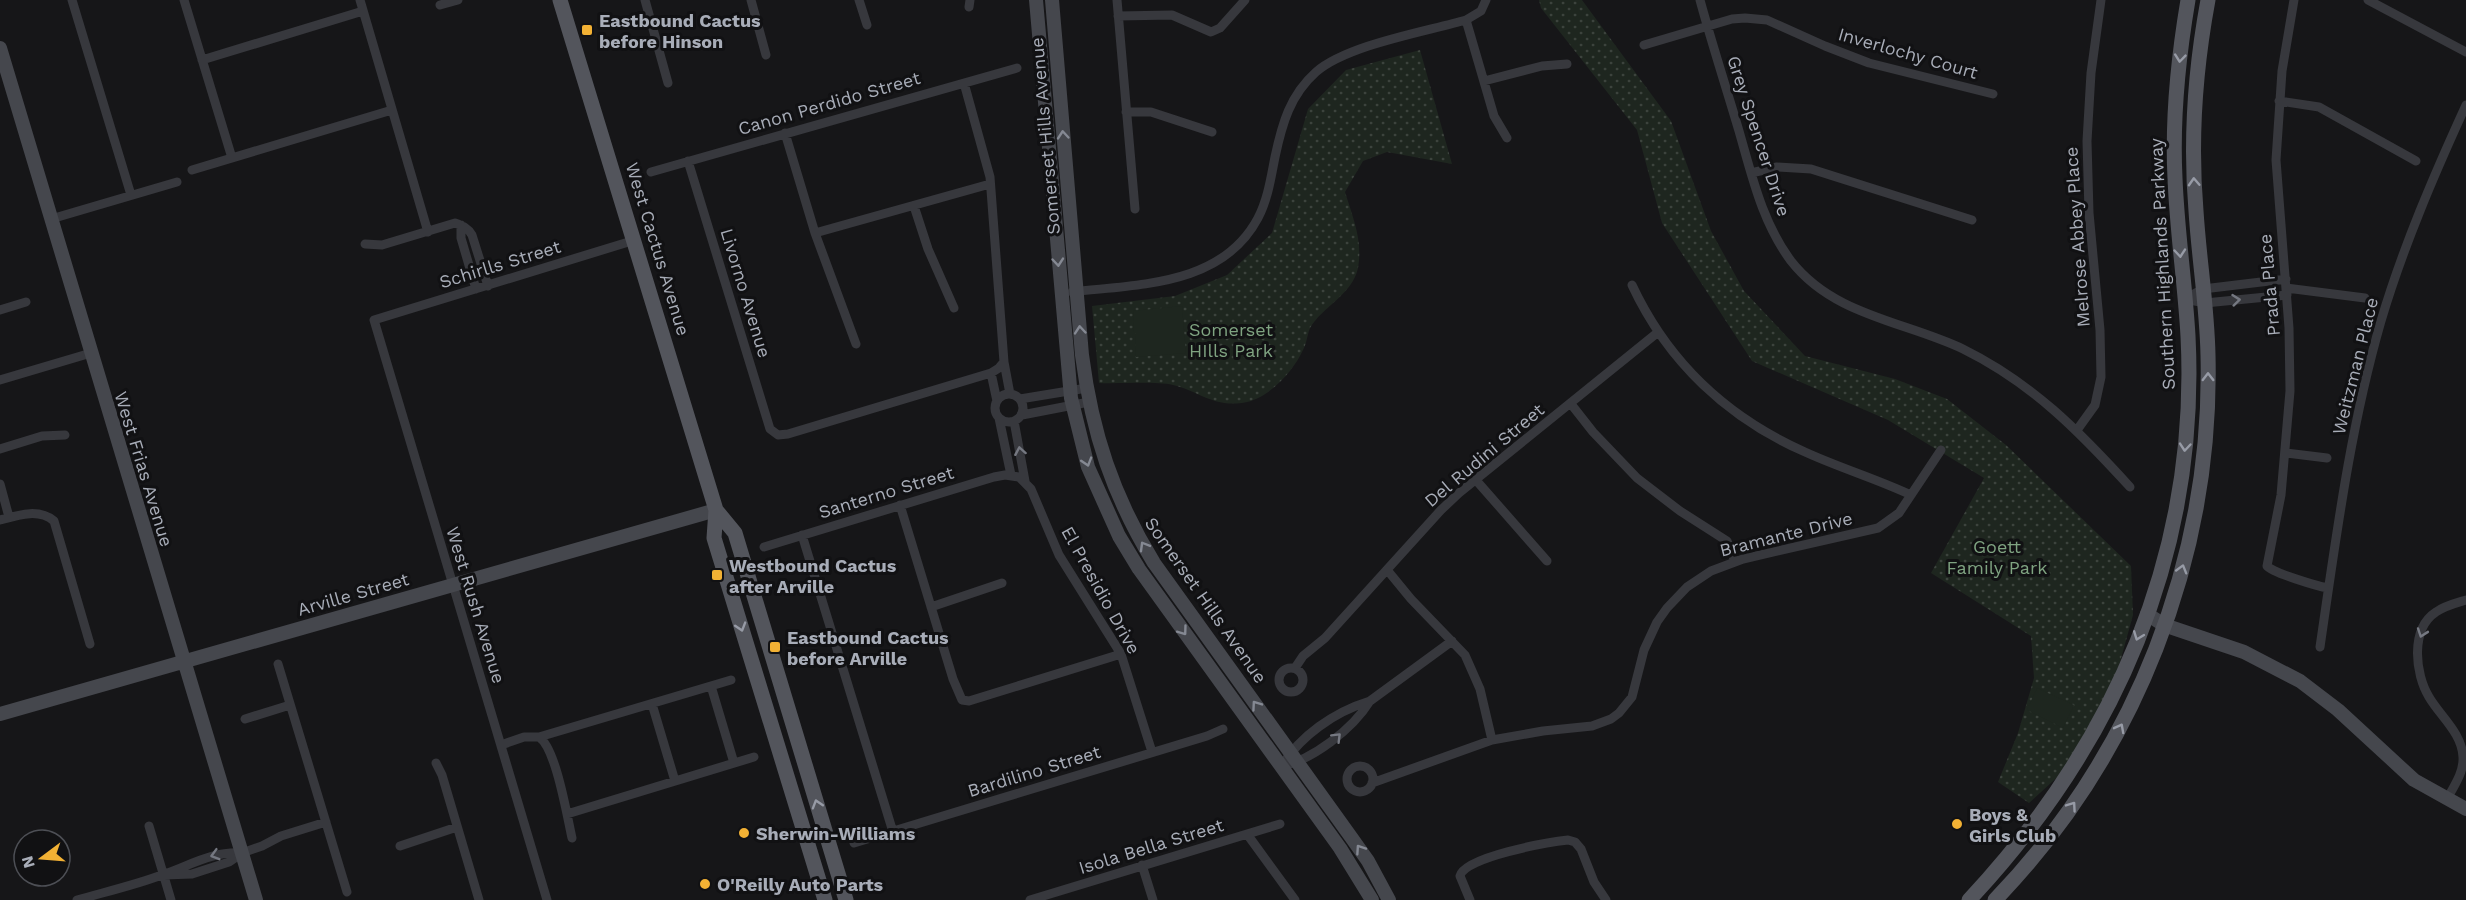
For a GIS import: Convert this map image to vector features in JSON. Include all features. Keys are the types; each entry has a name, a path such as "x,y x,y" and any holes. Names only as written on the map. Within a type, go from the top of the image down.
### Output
{"main road":[{"name":"West Cactus Avenue","path":"560,0 716,510 714,538 825,900"},
{"name":"Southern Highlands Parkway","path":"1969,900 2027,834 2080,757 2110,702 2147,614 2171,530 2184,454 2188,379 2185,299 2177,213 2175,142 2178,74 2188,0"},
{"name":"Southern Highlands Parkway","path":"1995,900 2044,846 2098,768 2142,684 2164,625 2192,530 2202,469 2208,389 2204,296 2196,211 2194,142 2197,71 2208,0"},
{"name":"West Cactus Avenue","path":"716,510 735,533 846,900"}],"street":[{"path":"72,0 131,195"},
{"path":"184,0 232,158"},
{"path":"360,0 428,232"},
{"path":"440,4 458,0"},
{"path":"645,0 668,83"},
{"path":"751,0 766,55"},
{"path":"859,0 867,25"},
{"name":"Somerset Hills Avenue","path":"1036,0 1070,391 1088,467 1126,549 1143,576 1340,848 1372,900"},
{"name":"Somerset Hills Avenue","path":"1052,0 1076,291 1087,388 1108,473 1143,545 1363,853 1389,900"},
{"path":"1117,0 1135,208"},
{"path":"1118,16 1172,15 1211,32 1220,28 1245,0"},
{"name":"Grey Spencer Drive","path":"1700,0 1763,211 1781,247 1793,263 1820,288 1873,317 1940,340 1985,361 2033,393 2077,430 2130,487"},
{"name":"Melrose Abbey Place","path":"2077,430 2096,405 2101,377 2100,330 2089,213 2087,141 2091,73 2101,0"},
{"name":"Prada Place","path":"2294,0 2279,101 2277,178 2291,365 2281,495 2267,566 2274,572 2328,588"},
{"path":"2368,0 2466,52"},
{"path":"1061,293 1171,281 1197,272 1223,257 1244,237 1259,216 1269,185 1284,118 1307,81 1326,64 1350,53 1466,20 1476,14 1485,3"},
{"path":"202,60 363,11"},
{"name":"Inverlochy Court","path":"1644,45 1738,18 1767,20 1869,63 1993,94"},
{"path":"1466,20 1494,116 1507,138"},
{"name":"West Frias Avenue","path":"0,48 256,900"},
{"path":"1484,81 1542,66 1567,64"},
{"name":"Canon Perdido Street","path":"651,172 1017,68"},
{"path":"964,83 986,158 990,184 998,367 995,410 999,418 1008,423 1018,418 1089,402"},
{"path":"2279,101 2319,107 2416,160"},
{"name":"Weitzman Place","path":"2320,647 2353,436 2381,321 2422,206 2466,105"},
{"path":"192,170 392,110"},
{"path":"1126,112 1151,112 1212,132"},
{"path":"785,133 815,233 856,344"},
{"name":"Livorno Avenue","path":"688,161 768,422 774,434 788,435 998,367"},
{"path":"1751,173 1777,167 1811,169 1972,220"},
{"path":"51,219 177,182"},
{"path":"815,233 990,184"},
{"path":"914,206 927,249 954,308"},
{"path":"365,244 382,245 455,224 461,225 469,229 472,235 488,286"},
{"path":"461,225 461,238 476,289"},
{"name":"Schirlls Street","path":"374,320 635,240"},
{"path":"1632,285 1658,333 1687,369 1749,422 1808,453 1873,477 1911,495"},
{"path":"2185,299 2286,287 2365,298"},
{"path":"2204,296 2286,287"},
{"path":"0,310 26,302"},
{"name":"West Rush Avenue","path":"374,320 548,900"},
{"name":"Del Rudini Street","path":"1295,668 1302,656 1325,638 1441,510 1475,479 1658,333"},
{"path":"0,380 91,353"},
{"path":"998,367 1010,394"},
{"path":"997,401 1004,395 1010,394 1020,399 1087,388"},
{"path":"1018,418 1023,408 1020,399"},
{"path":"1571,404 1593,432 1637,478 1680,511 1727,541 1735,561"},
{"name":"El Presidio Drive","path":"999,418 1018,477 1031,489 1059,555 1121,654 1152,752"},
{"name":"El Presidio Drive","path":"1018,418 1018,477"},
{"path":"0,449 42,436 65,435"},
{"name":"Bramante Drive","path":"1372,783 1492,740 1543,731 1592,726 1611,719 1632,697 1644,650 1657,622 1667,608 1698,578 1735,561 1878,528 1893,519 1941,450"},
{"path":"2286,453 2327,458"},
{"name":"Santerno Street","path":"764,547 994,477 1018,477"},
{"path":"1475,479 1547,561"},
{"path":"0,484 5,518 38,513 47,515 54,521 90,644"},
{"path":"900,505 957,692 962,700 969,701 1121,654"},
{"name":"Arville Street","path":"0,714 716,510"},
{"path":"802,536 893,832"},
{"path":"1388,571 1465,655 1477,678 1492,740"},
{"path":"931,606 1002,583"},
{"path":"2447,799 2461,772 2463,751 2456,734 2428,696 2422,683 2418,649 2425,623 2434,612 2466,600"},
{"path":"2147,614 2164,625 2244,652 2300,681 2338,710 2401,769 2466,809"},
{"path":"1294,758 1315,728 1356,705 1370,701 1452,641"},
{"path":"278,664 347,892"},
{"path":"501,745 524,737 539,737 730,680"},
{"path":"711,686 734,763"},
{"path":"1281,767 1294,758 1328,746 1361,716 1370,701"},
{"path":"652,704 675,781"},
{"path":"245,719 290,705"},
{"name":"Bardilino Street","path":"854,843 1207,736 1222,729"},
{"path":"539,737 547,744 572,838"},
{"path":"567,814 754,757"},
{"path":"436,763 479,900"},
{"path":"77,900 164,875 192,874 229,862 242,853 281,836 326,822"},
{"name":"Isola Bella Street","path":"1035,899 1280,824"},
{"path":"149,826 171,900"},
{"path":"400,846 457,827"},
{"path":"1247,834 1294,900"},
{"path":"1470,900 1461,882 1460,872 1471,865 1509,850 1568,840 1575,842 1581,849 1594,882 1606,900"},
{"path":"1142,865 1153,900"}],"green space":[{"name":"Goett Family Park","path":"1539,0 1582,0 1671,121 1711,231 1744,291 1805,356 1895,379 1947,399 2006,445 2131,566 2133,615 2109,702 2074,762 2029,803 1998,782 2018,733 2034,678 2031,636 1931,573 1984,478 1888,420 1752,361 1662,223 1637,130 1541,8"},
{"name":"Somerset HIlls Park","path":"1420,50 1452,164 1387,152 1363,161 1345,192 1358,239 1359,258 1355,277 1344,293 1322,313 1310,328 1299,358 1280,382 1256,399 1236,404 1216,401 1173,385 1099,383 1092,306 1175,296 1227,275 1272,233 1308,109 1346,70"},
{"path":"1182,306 1186,353 1136,357 1133,311"},
{"path":"2037,688 2074,705 2063,728 2027,710"}],"place":[{"name":"Eastbound Cactus before Hinson","path":"587,30"},
{"name":"Westbound Cactus after Arville","path":"717,575"},
{"name":"Eastbound Cactus before Arville","path":"775,647"},
{"name":"Boys & Girls Club","path":"1957,824"},
{"name":"Sherwin-Williams","path":"744,833"},
{"name":"O'Reilly Auto Parts","path":"705,884"}]}
